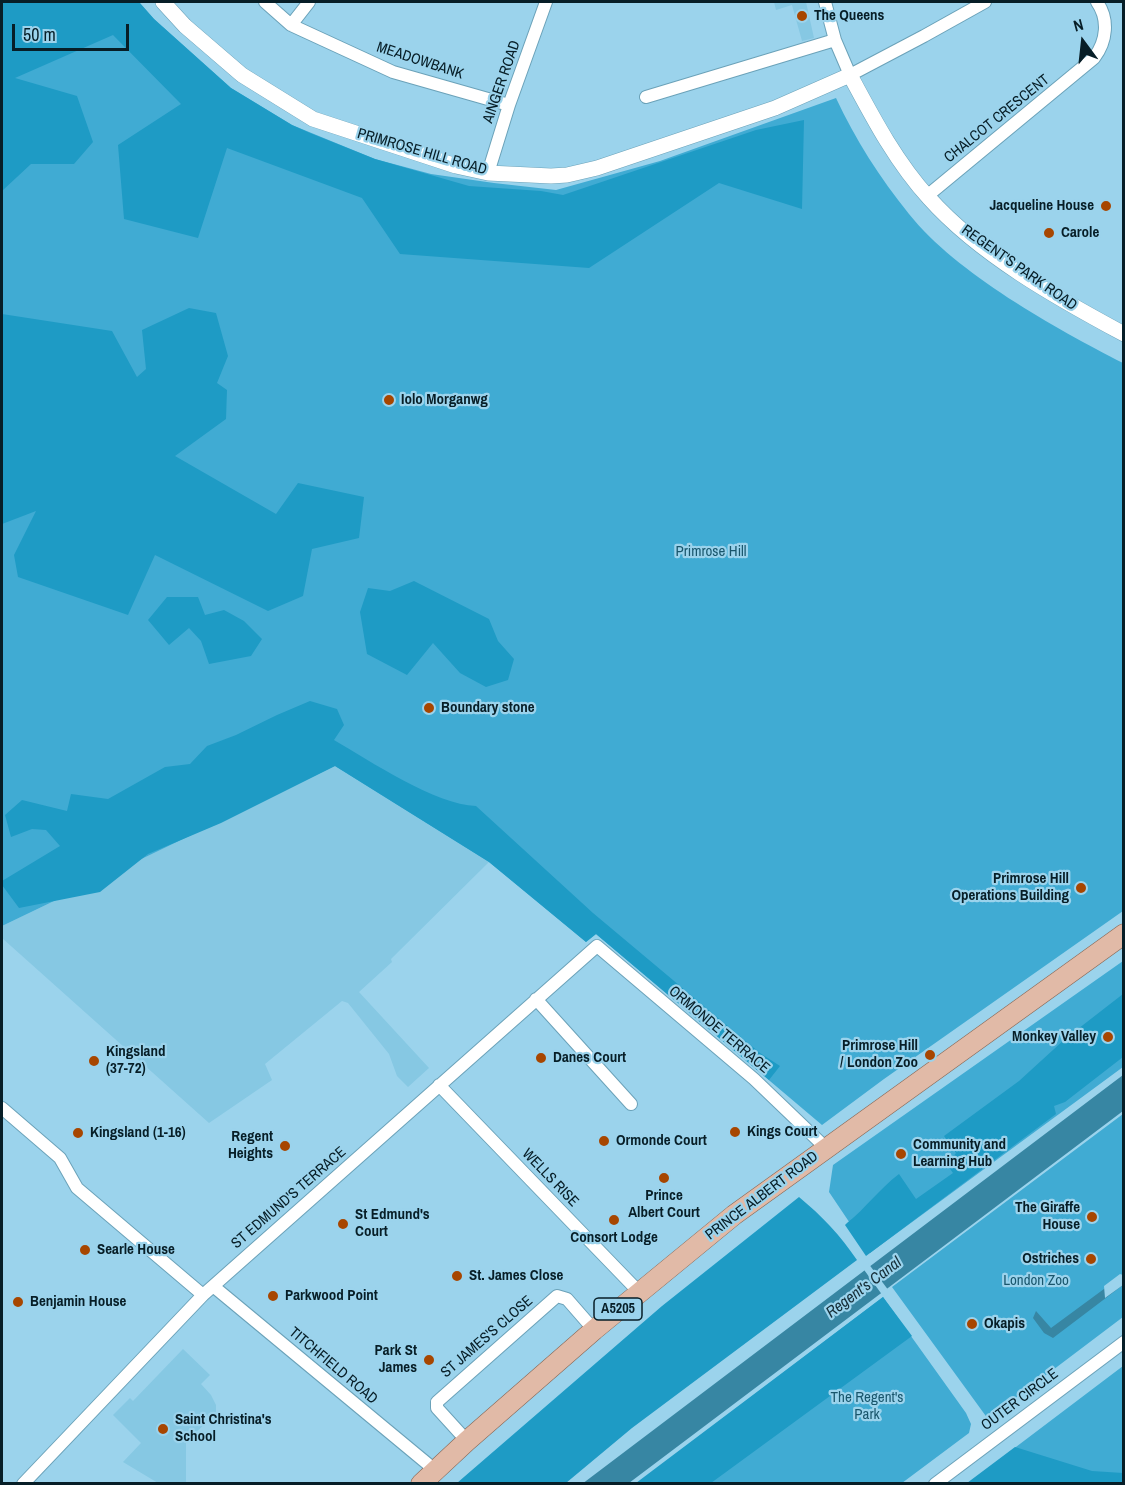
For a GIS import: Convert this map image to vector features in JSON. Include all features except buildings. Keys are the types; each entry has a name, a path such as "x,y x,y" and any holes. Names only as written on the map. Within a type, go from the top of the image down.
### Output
{"main road":[{"name":"PRINCE ALBERT ROAD","path":"428,1477 594,1330 734,1215 1124,934"}],"street":[{"name":"PRIMROSE HILL ROAD","path":"164,2 185,26 242,75 314,119 456,166 488,173 551,176 567,175 605,166 775,108 850,75"},
{"name":"MEADOWBANK","path":"265,2 291,25 393,72 509,105"},
{"path":"291,25 309,2"},
{"name":"AINGER ROAD","path":"488,173 509,105 546,2"},
{"name":"REGENT'S PARK ROAD","path":"825,2 835,40 850,75 885,139 927,196 956,224 1017,271 1074,307 1124,334"},
{"path":"850,75 985,2"},
{"name":"CHALCOT CRESCENT","path":"927,196 1094,58 1102,46 1105,31 1104,16 1097,2"},
{"path":"646,97 835,40"},
{"name":"ORMONDE TERRACE","path":"590,952 597,946 754,1079 826,1148"},
{"name":"ST EDMUND'S TERRACE","path":"23,1484 208,1290 590,952"},
{"path":"536,999 631,1104"},
{"name":"WELLS RISE","path":"439,1085 639,1292"},
{"name":"TITCHFIELD ROAD","path":"2,1108 60,1158 77,1188 208,1290 428,1477"},
{"name":"ST JAMES'S CLOSE","path":"467,1441 437,1408 437,1402 557,1296 567,1299 594,1330"},
{"name":"OUTER CIRCLE","path":"935,1484 1124,1342"}],"shaded area":[{"path":"2,2 139,2 154,19 231,88 292,125 375,159 469,186 541,191 563,195 756,130 804,120 802,209 719,183 589,268 400,254 362,198 227,148 198,238 124,219 118,145 181,104 113,35 15,78 77,96 93,142 74,164 31,164 2,191"},
{"name":"The Queens","path":"774,2 806,2 814,38 802,41 792,5 776,10"},
{"path":"189,308 216,313 228,356 217,383 227,390 226,419 175,456 276,514 298,483 364,497 359,538 312,549 303,596 268,611 155,555 128,615 18,577 14,555 36,511 2,524 2,314 112,331 137,377 146,369 142,330"},
{"path":"414,581 489,619 498,641 514,659 508,680 486,687 460,673 433,643 407,675 367,654 360,612 368,588 390,591"},
{"path":"167,597 198,597 205,615 224,610 244,621 262,639 251,656 209,664 201,641 189,628 169,645 148,620"},
{"path":"310,701 337,709 344,725 334,740 423,790 460,804 476,806 593,913 760,1053 780,1066 769,1080 596,934 586,942 489,862 335,766 221,823 148,854 100,892 19,908 2,885 2,881 60,846 46,830 32,829 11,837 5,815 22,800 67,811 71,794 108,799 165,767 190,764 207,746"},
{"path":"335,766 489,862 391,959 392,962 359,992 429,1068 408,1087 397,1076 389,1054 348,1003 342,1001 265,1064 272,1080 209,1123 2,938 2,926"},
{"path":"1123,994 1123,1057 1065,1102 1054,1106 1056,1114 866,1256 845,1225 899,1174 916,1199 953,1173 948,1166 954,1162 952,1158 956,1153 944,1136 1019,1081 1065,1039"},
{"path":"799,1197 830,1226 857,1260 632,1428 566,1483 457,1483 662,1306"},
{"path":"883,1297 912,1336 711,1483 636,1483"},
{"name":"Saint Christina's School","path":"183,1349 210,1375 201,1384 211,1395 216,1405 216,1413 186,1442 186,1483 158,1483 123,1462 141,1443 113,1415 130,1398 133,1401"},
{"path":"1015,1447 1092,1471 1123,1473 1123,1483 967,1483"}],"green space":[{"name":"Primrose Hill","path":"2,2 139,2 154,19 231,88 292,125 375,159 431,174 494,183 556,190 660,161 836,98 878,172 909,214 929,236 953,258 1008,298 1123,363 1123,911 822,1125 596,934 586,942 489,862 335,766 2,926"},
{"path":"1123,961 1123,1067 870,1253 829,1192 833,1165"},
{"name":"London Zoo","path":"1123,1114 1123,1317 988,1419 892,1287"},
{"name":"The Regent's Park","path":"883,1297 966,1413 971,1424 969,1433 902,1483 636,1484"},
{"path":"1123,1366 1123,1483 967,1484"}],"water":[{"name":"Regent's Canal","path":"1123,1075 1123,1111 629,1483 582,1484"},
{"path":"1123,1275 1123,1285 1053,1338 1044,1333 1033,1318 1036,1311 1051,1328"}],"pier":[{"path":"868,1263 889,1291 883,1296 862,1267"},
{"path":"1120,1274 1123,1275 1123,1285 1105,1298 1104,1286"}],"place":[{"name":"The Queens","path":"802,16"},
{"name":"Jacqueline House","path":"1106,206"},
{"name":"Carole","path":"1049,233"},
{"name":"Iolo Morganwg","path":"389,400"},
{"name":"Boundary stone","path":"429,708"},
{"name":"Primrose Hill Operations Building","path":"1081,888"},
{"name":"Monkey Valley","path":"1108,1037"},
{"name":"Primrose Hill / London Zoo","path":"930,1055"},
{"name":"Danes Court","path":"541,1058"},
{"name":"Kingsland (37-72)","path":"94,1061"},
{"name":"Kings Court","path":"735,1132"},
{"name":"Kingsland (1-16)","path":"78,1133"},
{"name":"Ormonde Court","path":"604,1141"},
{"name":"Regent Heights","path":"285,1146"},
{"name":"Community and Learning Hub","path":"901,1154"},
{"name":"Prince Albert Court","path":"664,1178"},
{"name":"The Giraffe House","path":"1092,1217"},
{"name":"Consort Lodge","path":"614,1220"},
{"name":"St Edmund's Court","path":"343,1224"},
{"name":"Searle House","path":"85,1250"},
{"name":"Ostriches","path":"1091,1259"},
{"name":"St. James Close","path":"457,1276"},
{"name":"Parkwood Point","path":"273,1296"},
{"name":"Benjamin House","path":"18,1302"},
{"name":"Okapis","path":"972,1324"},
{"name":"Park St James","path":"429,1360"},
{"name":"Saint Christina's School","path":"163,1429"}]}
